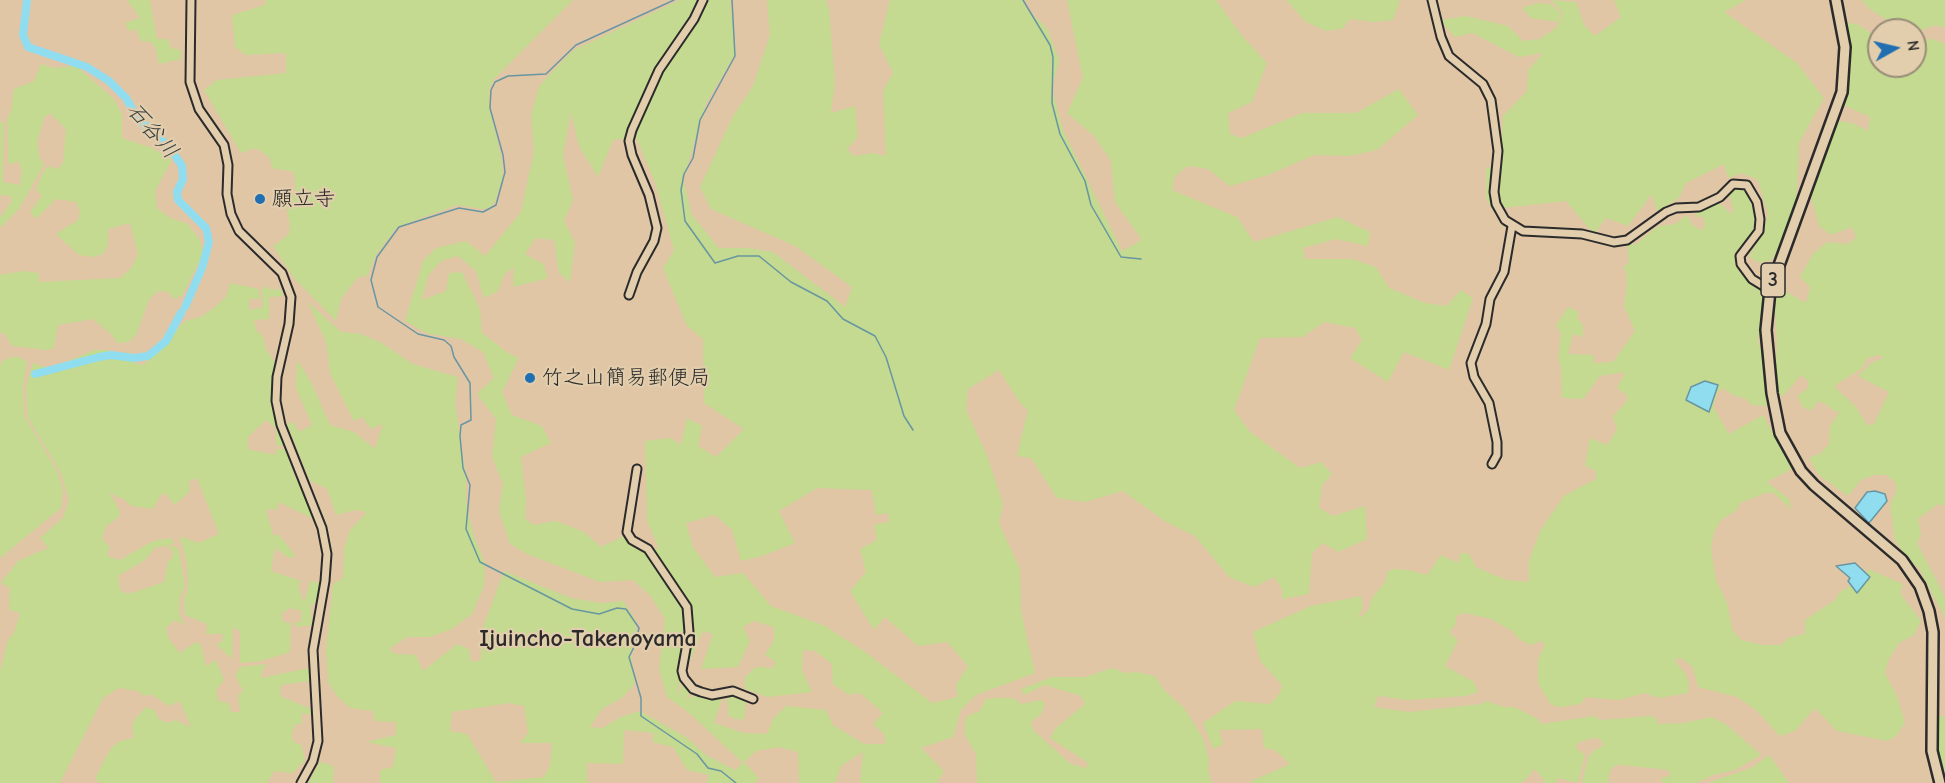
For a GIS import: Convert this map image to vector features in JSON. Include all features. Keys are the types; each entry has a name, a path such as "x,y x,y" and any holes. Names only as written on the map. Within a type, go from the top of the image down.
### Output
{"highway":[{"name":"3","path":"1836,0 1845,47 1840,99 1770,290 1766,330 1772,393 1777,423 1790,454 1814,485 1902,560 1914,576 1926,601 1933,632 1932,751 1940,783"}],"street":[{"path":"191,0 188,60 190,82 199,109 224,145 228,165 227,194 231,214 239,231 282,273 291,297 289,324 277,377 276,401 281,425 322,528 327,554 325,581 313,650 318,741 313,761 301,783"},
{"path":"629,295 637,272 654,241 657,228 649,195 632,155 629,141 659,70 694,19 703,0"},
{"path":"1432,0 1441,37 1449,56 1483,84 1491,100 1498,151 1494,192 1501,214 1512,226 1523,231 1582,234 1614,242 1627,240 1665,212 1699,207 1720,197 1733,184 1747,185 1757,202 1760,219 1759,231 1740,256 1741,264 1752,279 1770,290"},
{"path":"1492,464 1497,455 1497,442 1489,402 1474,378 1471,363 1486,324 1490,299 1504,272 1512,226"},
{"path":"637,469 627,532 632,540 648,549 687,607 688,632 682,671 684,678 693,689 707,694 732,692 753,699"}],"green space":[{"path":"127,0 150,0 157,39 168,39 171,48 181,50 181,59 159,64 156,49 151,42 141,41 136,29 129,31 125,23 140,18"},
{"path":"266,0 573,0 494,79 489,90 489,106 501,156 503,177 495,201 490,208 481,209 457,205 397,227 376,255 367,276 358,277 341,299 336,321 294,278 273,246 289,234 290,224 285,200 296,192 294,172 272,168 270,158 256,148 241,153 204,90 217,80 286,73 286,53 246,55 235,47 232,15 265,5"},
{"path":"680,0 730,0 736,53 706,103 683,180 692,215 719,248 748,248 773,252 845,307 852,287 795,246 711,209 700,187 733,116 753,86 770,35 767,0 826,0 829,9 835,82 831,113 855,106 858,137 847,149 854,156 873,153 886,156 883,91 893,73 879,44 890,0 1025,0 1026,8 1047,28 1059,60 1052,89 1063,130 1122,251 1142,240 1115,202 1111,161 1094,136 1067,113 1083,78 1067,0 1216,0 1243,37 1267,63 1252,102 1228,113 1230,134 1242,138 1302,113 1356,113 1399,89 1418,115 1377,150 1349,156 1314,155 1268,175 1230,186 1208,169 1188,166 1175,176 1172,190 1237,217 1254,242 1338,217 1370,232 1368,246 1336,239 1303,248 1305,259 1352,259 1376,267 1389,288 1425,303 1446,306 1461,290 1473,298 1449,370 1404,352 1388,382 1350,358 1362,340 1355,328 1324,322 1303,337 1260,338 1234,410 1250,432 1300,468 1321,462 1332,474 1322,485 1319,508 1333,516 1365,506 1367,539 1338,552 1323,543 1312,553 1309,594 1282,599 1282,589 1274,577 1254,587 1229,577 1195,536 1166,522 1123,491 1085,502 1057,498 1031,458 1017,456 1028,410 1020,403 999,370 968,389 966,410 987,455 1003,504 999,523 1020,569 1021,611 1035,673 976,695 961,710 953,737 921,748 944,771 937,783 860,783 863,752 841,766 835,783 799,783 798,752 779,747 756,751 744,762 759,778 755,783 707,783 709,775 687,770 673,747 653,742 653,733 624,730 623,764 587,763 587,780 591,783 380,783 380,770 393,767 396,748 366,742 396,735 396,722 375,721 373,711 350,708 337,696 328,682 326,650 333,584 343,578 344,549 350,530 367,512 356,510 336,515 327,488 310,481 287,424 294,422 297,430 301,431 312,425 296,388 297,363 299,362 312,384 330,425 354,432 375,449 383,424 371,429 362,417 354,421 330,373 326,342 307,301 341,332 361,334 382,343 413,364 458,377 455,402 466,477 466,503 474,536 485,563 484,586 472,614 452,629 430,637 407,637 389,649 395,654 416,655 423,671 457,644 469,649 471,662 481,660 482,630 504,571 571,598 602,603 623,601 635,619 638,639 631,654 635,684 622,698 602,709 590,727 602,728 621,717 640,711 686,737 706,755 735,770 743,763 688,712 667,697 659,669 665,619 650,595 633,580 600,582 527,554 510,544 499,511 503,484 492,457 496,419 477,394 494,378 483,352 461,339 428,334 405,321 423,261 436,248 466,241 485,256 521,212 534,150 531,116 539,86 572,51","holes":["571,112 579,146 598,177 613,140 636,137 655,182 674,250 663,268 687,326 703,339 704,403 744,429 716,457 698,446 702,426 687,418 681,445 670,438 645,441 647,521 659,548 641,552 626,535 601,547 584,532 556,521 533,525 525,518 526,499 521,457 551,443 542,426 512,415 502,392 519,358 508,353 482,333 480,309 462,272 449,273 446,291 422,300 428,276 441,261 458,256 476,271 484,298 498,291 504,275 514,266 513,287 548,278 543,264 525,254 536,238 554,240 559,273 570,282 575,243 564,221 573,200 563,155","817,488 872,490 876,515 888,513 889,522 874,525 877,540 860,549 866,572 850,591 874,630 885,617 918,646 947,642 968,666 956,685 958,697 932,703 868,654 825,626 771,606 743,573 715,577 693,547 686,523 715,515 732,530 741,561 762,556 795,543 779,511","754,621 774,627 774,641 765,655 776,662 773,668 756,667 745,677 745,689 768,697 812,692 802,670 803,650 815,651 832,664 833,684 849,695 860,693 883,713 873,724 884,734 886,744 864,744 833,725 826,710 786,706 773,719 767,734 744,733 714,723 722,699 694,696 686,699 690,693 683,684 679,690 682,696 677,690 703,631 713,634 701,669 738,667 750,641 743,627","509,703 524,706 528,733 520,743 552,743 550,765 544,777 496,782 467,734 450,731 452,712"]},
{"path":"1286,0 1400,1 1393,20 1374,22 1350,19 1342,29 1326,31 1306,22"},
{"path":"1551,0 1576,2 1584,25 1595,36 1621,17 1614,0 1746,0 1724,12 1797,63 1824,98 1799,143 1796,206 1773,259 1760,263 1749,257 1764,229 1768,214 1758,180 1742,173 1728,178 1724,164 1686,183 1679,198 1657,211 1652,194 1628,226 1606,218 1594,234 1566,201 1503,208 1504,228 1486,199 1486,169 1501,162 1503,116 1527,91 1528,70 1543,53 1519,57 1472,33 1455,37 1440,20 1466,16 1508,26 1523,41 1540,39 1557,27 1563,13"},
{"path":"1861,0 1945,0 1945,28 1936,25 1927,28 1927,18 1884,18"},
{"path":"1537,3 1550,4 1561,13 1558,22 1531,18 1522,8"},
{"path":"1846,23 1857,24 1867,30 1867,78 1927,78 1927,39 1945,43 1945,506 1938,504 1918,519 1921,535 1917,543 1945,597 1945,618 1919,568 1909,561 1895,540 1890,505 1896,492 1896,483 1887,475 1874,475 1861,480 1848,496 1819,475 1809,458 1821,453 1829,444 1830,426 1840,411 1835,412 1826,404 1818,401 1811,411 1803,407 1797,396 1807,389 1809,382 1801,375 1783,396 1775,392 1777,343 1774,296 1776,286 1806,303 1810,287 1800,277 1813,254 1827,242 1847,244 1856,238 1852,227 1831,235 1819,226 1811,196 1838,121 1852,123 1868,131 1870,117 1843,105 1849,75 1850,47","holes":["1879,355 1884,358 1871,363 1858,376 1889,392 1874,424 1867,425 1856,407 1834,386 1861,369 1868,358"]},
{"path":"41,64 54,68 76,66 114,99 122,115 122,138 152,148 172,160 155,191 157,208 170,218 188,224 200,240 203,254 182,296 174,299 168,292 159,291 149,299 136,335 129,342 117,343 112,335 93,319 58,325 54,348 47,350 12,346 4,332 0,334 0,275 23,271 39,273 39,282 120,278 131,268 138,254 130,223 108,229 108,245 103,254 93,257 79,255 56,234 78,220 80,212 76,202 56,199 36,219 30,212 42,196 36,189 42,174 48,166 57,169 63,163 66,129 50,113 44,118 37,142 40,159 44,164 19,209 0,228 0,217 12,201 10,196 0,195 0,123 4,122 3,182 20,185 22,170 18,161 8,165 7,119 11,111 14,89 34,81"},
{"path":"1736,185 1747,187 1753,198 1757,224 1755,232 1736,251 1735,260 1755,285 1764,289 1758,342 1769,371 1771,402 1767,406 1751,405 1746,399 1722,388 1717,393 1713,406 1729,434 1763,415 1792,469 1767,482 1789,499 1791,510 1774,493 1765,493 1740,503 1737,510 1721,520 1714,532 1711,548 1716,580 1727,603 1733,631 1741,640 1763,645 1781,645 1788,638 1805,634 1805,620 1835,600 1841,591 1865,579 1868,569 1903,584 1900,593 1921,621 1914,635 1899,643 1888,661 1885,673 1897,696 1905,723 1896,736 1888,741 1837,731 1815,708 1795,731 1780,736 1756,710 1737,697 1698,687 1693,667 1681,658 1674,660 1685,673 1689,684 1688,693 1659,698 1645,693 1618,700 1586,697 1580,704 1562,707 1551,705 1538,683 1538,660 1545,644 1541,641 1531,645 1520,640 1512,631 1491,619 1465,613 1456,616 1456,624 1449,632 1458,640 1445,666 1474,682 1478,692 1466,696 1407,700 1378,696 1374,707 1409,712 1482,704 1486,701 1505,707 1514,707 1538,719 1541,724 1595,716 1600,720 1651,716 1657,719 1657,724 1684,723 1711,717 1727,725 1761,755 1735,770 1713,775 1697,783 1662,783 1661,778 1670,776 1669,770 1616,765 1610,770 1608,783 1582,783 1588,758 1593,751 1604,745 1600,739 1593,738 1580,742 1575,747 1585,755 1578,783 1559,778 1555,783 1543,783 1545,781 1535,769 1522,783 1252,783 1251,781 1290,764 1275,750 1264,748 1262,729 1219,730 1223,744 1213,749 1203,723 1235,701 1270,704 1280,693 1282,685 1260,661 1253,632 1311,606 1361,596 1363,607 1358,617 1361,617 1369,609 1372,598 1386,581 1387,572 1393,569 1408,570 1427,575 1441,555 1458,563 1461,553 1469,554 1476,567 1507,580 1529,582 1529,561 1540,531 1564,496 1596,479 1596,471 1585,466 1590,438 1607,445 1617,430 1613,416 1627,401 1627,395 1617,388 1625,372 1600,376 1583,399 1562,398 1561,365 1558,360 1561,334 1556,325 1568,307 1579,312 1577,318 1583,325 1583,337 1573,334 1568,354 1594,355 1593,363 1613,362 1635,331 1624,306 1627,283 1626,271 1623,267 1629,263 1627,244 1636,244 1658,226 1675,224 1687,215 1693,226 1702,230 1705,225 1703,217 1697,217 1695,207 1715,199 1731,214 1733,210 1731,200 1725,189"},
{"path":"230,283 259,289 260,299 249,299 249,310 263,307 262,289 267,286 269,289 282,290 283,296 269,297 269,319 254,320 256,330 263,336 266,350 274,361 272,406 285,446 276,445 276,428 266,420 248,437 248,449 275,455 276,449 286,449 294,475 309,502 314,519 278,502 278,509 266,510 273,535 279,535 296,556 289,558 275,548 271,571 301,581 298,586 303,601 310,581 322,583 319,601 311,605 312,625 296,627 294,622 301,622 302,611 290,608 281,614 283,622 291,623 290,652 261,661 240,663 240,631 233,627 232,659 216,644 222,642 223,634 206,634 207,624 185,615 184,599 188,587 187,564 180,536 198,543 219,534 197,478 189,481 190,491 175,505 165,493 160,496 153,509 131,506 122,497 118,498 109,491 120,512 119,517 106,526 102,539 110,547 107,554 109,557 120,560 153,541 171,538 174,544 155,548 145,560 118,576 120,589 124,593 132,593 164,582 168,561 172,558 173,552 170,548 163,547 172,546 179,549 185,586 180,597 179,613 184,625 175,620 166,628 169,639 180,653 196,642 201,645 206,666 216,660 224,680 216,690 218,701 229,703 231,712 240,712 238,695 243,691 235,675 240,667 267,664 262,671 261,678 309,668 310,681 281,685 280,696 311,709 312,715 302,713 302,724 296,724 292,732 292,739 297,744 301,744 305,760 293,773 274,771 267,783 101,783 95,779 104,760 112,747 120,741 134,738 132,726 146,707 154,710 159,719 168,723 175,720 191,727 180,701 169,706 151,694 144,696 138,691 119,688 103,698 60,783 0,783 0,672 8,640 14,633 20,613 9,610 10,588 1,583 18,561 48,548 40,538 63,518 69,500 61,473 27,416 26,385 33,363 47,368 54,367 94,350 107,350 140,365 145,364 185,321 201,317 226,297"},
{"path":"17,356 27,362 23,385 24,415 58,473 63,491 61,508 0,558 0,366 3,360"},
{"path":"1112,668 1125,673 1136,672 1155,676 1164,690 1184,708 1203,738 1209,760 1211,783 977,783 976,754 965,735 965,723 967,716 980,711 985,700 992,698 1013,698 1021,704 1041,700 1045,704 1041,714 1031,722 1033,730 1071,764 1087,768 1087,762 1050,738 1056,728 1085,704 1081,696 1045,685 1024,695 1021,689 1052,677 1085,677"},
{"path":"737,696 746,702 744,720 732,718 728,714 727,697"},
{"path":"1934,716 1945,716 1945,774 1938,760 1934,739"},
{"path":"1769,755 1789,783 1707,783 1751,768"},
{"path":"320,762 334,766 333,783 308,783"}],"water":[{"path":"1705,381 1718,385 1709,412 1686,400 1691,387"},
{"path":"1875,491 1885,494 1887,501 1869,523 1855,508 1867,492"},
{"path":"1855,563 1870,577 1857,593 1848,581 1850,578 1836,566"}],"waterway":[{"name":"石谷川","path":"27,0 23,35 28,47 87,67 109,81 126,98 138,119 170,148 182,166 183,179 177,192 178,200 206,228 209,242 202,268 185,307"},
{"path":"674,0 576,45 546,74 508,76 495,82 491,90 490,108 503,155 505,172 496,205 483,212 459,208 399,227 377,257 371,280 378,307 418,334 444,340 451,346 454,357 470,383 471,420 461,425 460,436 463,468 470,485 466,529 480,562 572,609 599,614 617,608 626,609 639,628 629,657 641,698 641,716 697,754 708,768 721,771 736,783"},
{"path":"732,0 735,56 700,120 693,158 684,174 681,190 685,221 715,263 738,256 759,256 791,282 827,301 843,319 875,336 886,357 904,416 913,430"},
{"path":"1023,0 1050,45 1053,57 1052,103 1060,134 1085,181 1091,205 1121,257 1141,259"},
{"name":"石谷川","path":"35,374 111,355 134,358 148,356 166,341 181,313"}],"place":[{"name":"願立寺","path":"260,199"},
{"name":"竹之山簡易郵便局","path":"530,378"}],"district":[{"name":"Ijuincho-Takenoyama","path":"588,639"}]}
